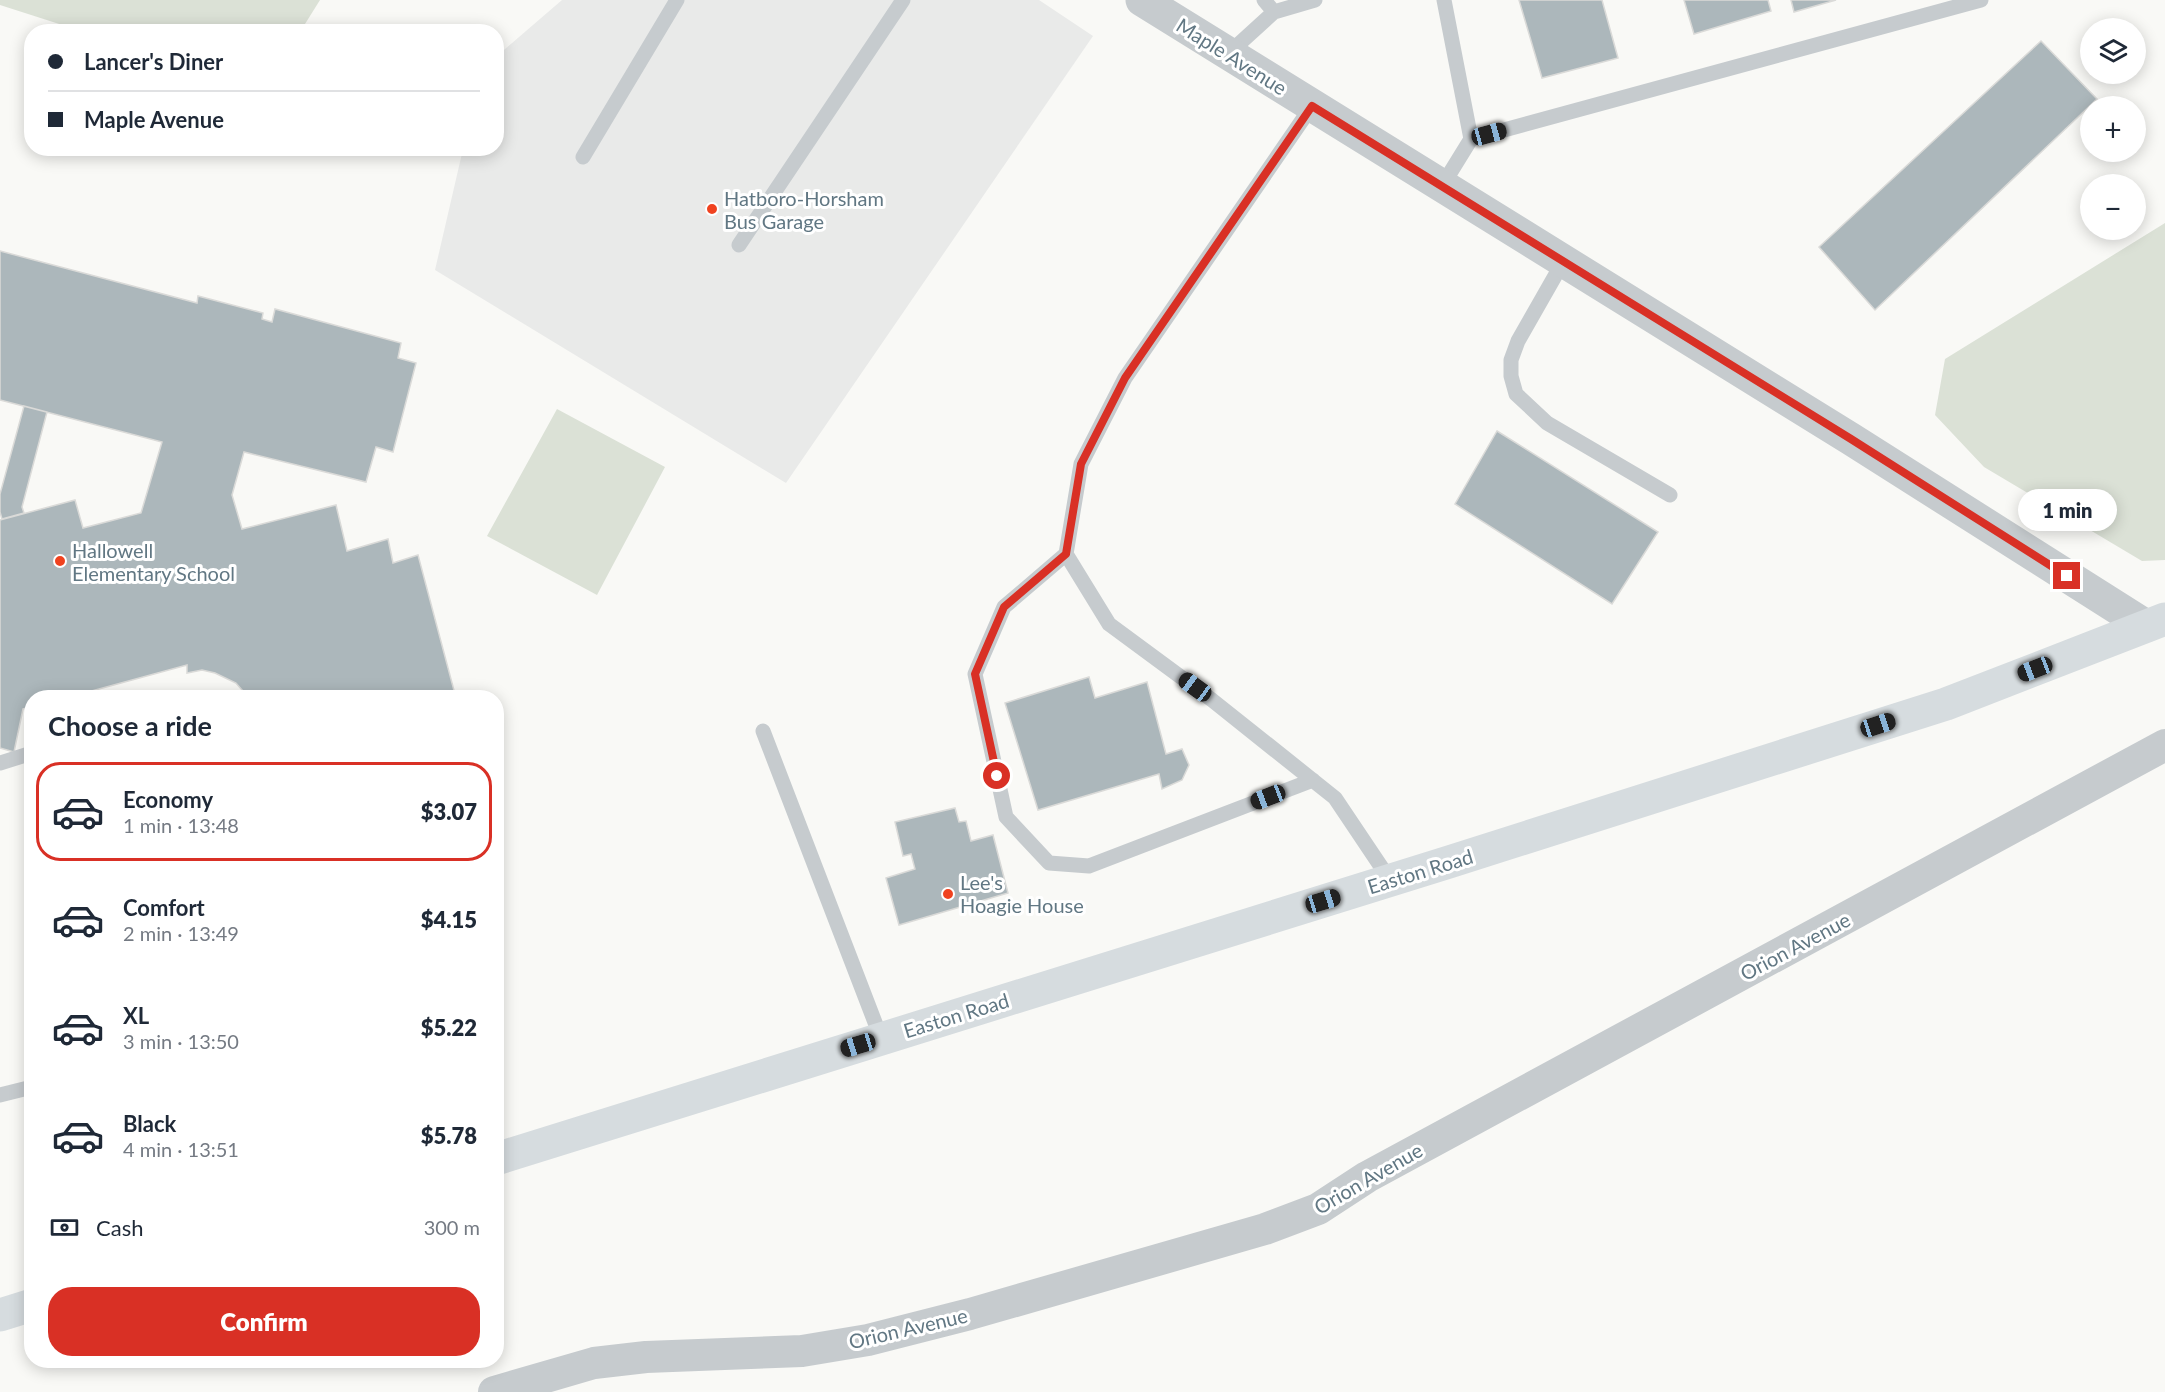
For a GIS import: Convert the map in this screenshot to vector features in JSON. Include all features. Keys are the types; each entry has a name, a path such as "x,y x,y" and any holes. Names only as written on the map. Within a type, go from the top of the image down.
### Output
{"highway":[{"name":"Easton Road","path":"504,1156 1946,704 2155,622"},
{"path":"0,1315 24,1308"}],"street":[{"name":"Maple Avenue","path":"1142,0 1851,439 2155,622"},
{"name":"Orion Avenue","path":"494,1392 594,1363 646,1357 802,1351 868,1340 970,1314 1253,1233 1318,1209 1367,1177 2165,745"}],"lane":[{"path":"583,157 677,0"},
{"path":"739,245 903,0"},
{"path":"1229,54 1269,6 1315,0"},
{"path":"1442,186 1471,139 1444,0"},
{"path":"1471,139 1981,0"},
{"path":"1312,106 1125,378 1081,464 1066,554 1004,607 975,674 1006,817 1049,863 1089,866 1313,780"},
{"path":"1563,262 1518,341 1511,360 1511,376 1516,394 1547,423 1670,495"},
{"path":"1066,554 1109,624 1212,700 1335,798 1390,880"},
{"path":"763,731 881,1038"},
{"path":"0,763 24,756"},
{"path":"0,1095 24,1089"}],"shaded area":[{"path":"0,0 320,0 305,24 59,24 0,5"},
{"name":"Hatboro-Horsham Bus Garage","path":"562,0 1039,0 1093,36 786,483 435,270 461,156 504,156 504,50"},
{"path":"2165,223 2165,560 2142,561 1984,467 1935,415 1945,359 2138,240 2146,240 2146,235"},
{"path":"557,409 665,467 597,595 487,536"}],"building":[{"path":"1519,0 1602,0 1618,58 1542,78"},
{"path":"1684,0 1768,0 1771,11 1694,34"},
{"path":"1791,0 1836,0 1794,12"},
{"path":"2041,41 2080,84 2094,96 2080,96 2080,115 1875,310 1819,247"},
{"path":"0,251 197,303 198,296 263,313 262,319 272,322 275,309 401,343 398,358 416,363 393,452 376,447 366,482 244,452 232,495 242,529 336,505 347,551 388,539 393,563 418,555 454,690 242,690 236,683 215,673 202,670 187,673 187,665 95,690 24,690 24,709 14,752 0,748 0,520 75,500 83,528 141,513 162,442 0,400"},
{"path":"24,406 47,412 22,507 24,513 2,519 0,494"},
{"path":"1497,431 1658,532 1612,604 1455,504"},
{"path":"1089,677 1095,698 1147,682 1166,754 1182,749 1189,765 1182,780 1162,789 1159,774 1038,810 1005,703"},
{"path":"955,808 959,822 966,821 971,841 993,835 1008,893 899,925 886,878 915,869 911,854 903,856 895,822"}],"place":[{"name":"Hatboro-Horsham Bus Garage","path":"712,209"},
{"name":"Hallowell Elementary School","path":"60,561"},
{"name":"Lee's Hoagie House","path":"948,894"}],"route":[{"path":"997,776 975,674 1004,607 1066,554 1081,464 1125,378 1312,106 1851,439 2067,576"}]}
